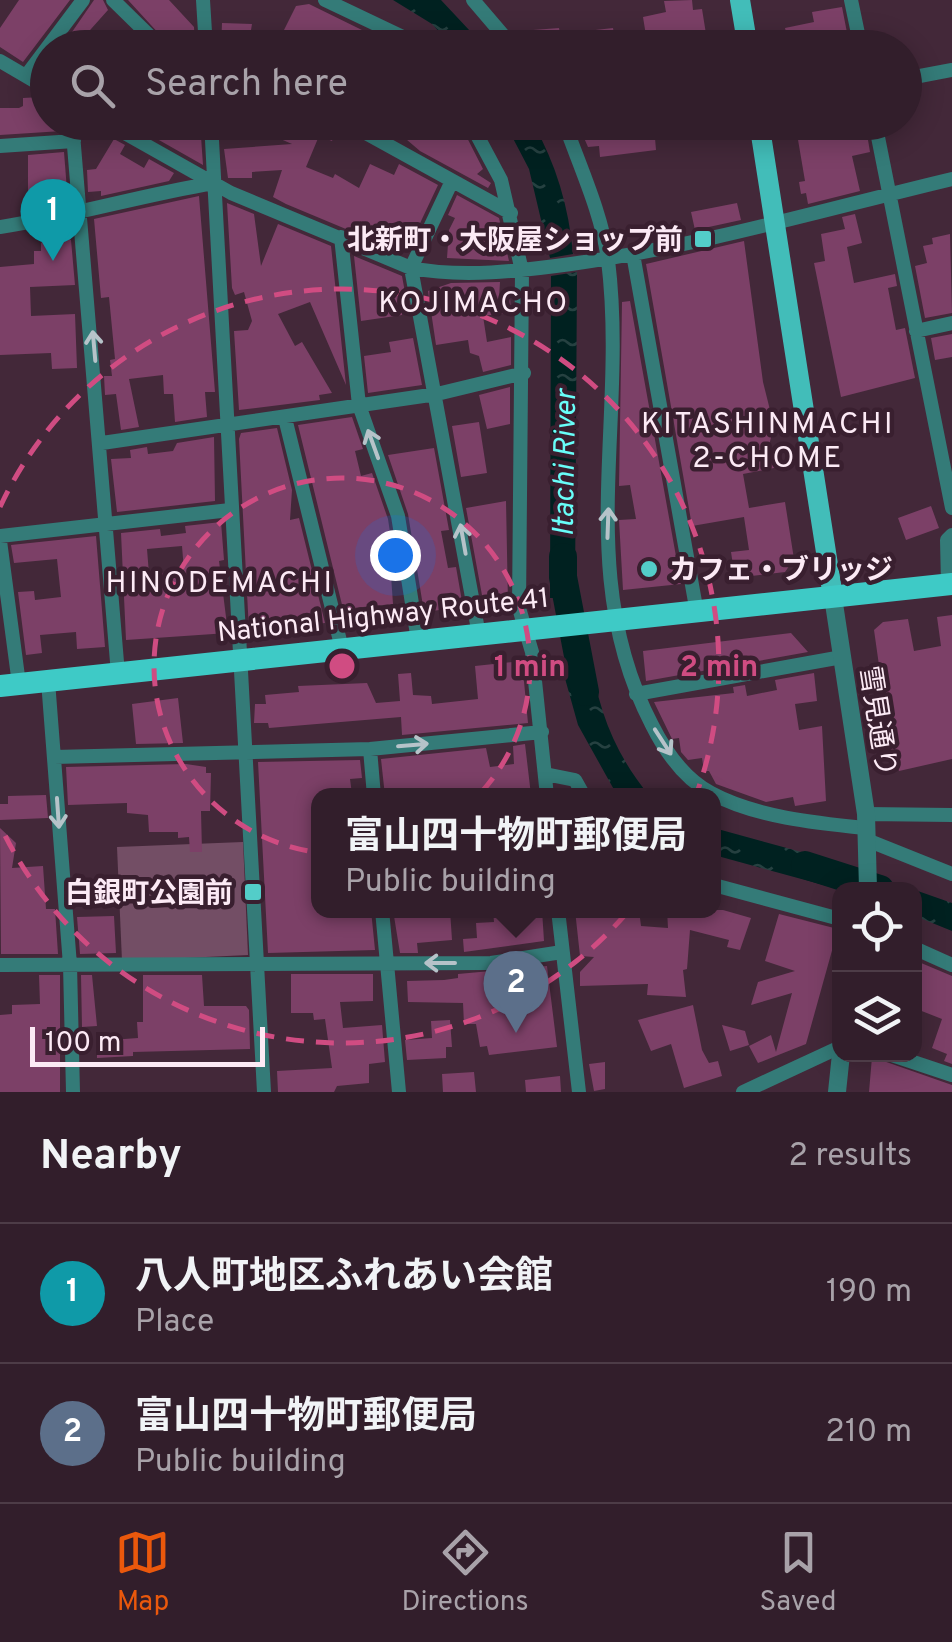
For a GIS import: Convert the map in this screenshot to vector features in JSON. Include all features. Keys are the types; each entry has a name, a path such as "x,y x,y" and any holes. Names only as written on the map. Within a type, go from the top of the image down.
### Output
{"highway":[{"name":"National Highway Route 41","path":"9,685 950,584"}],"main road":[{"path":"740,0 745,30"},
{"path":"762,140 833,597"}],"street":[{"path":"60,30 82,0"},
{"path":"112,0 143,30"},
{"path":"203,0 205,30"},
{"path":"324,0 379,30"},
{"path":"473,0 499,30"},
{"path":"851,0 857,30"},
{"path":"0,60 30,78"},
{"path":"922,76 952,70"},
{"path":"26,76 30,71"},
{"path":"138,140 215,183 411,268 432,272 522,271 608,259 952,179"},
{"path":"212,140 264,1092"},
{"path":"377,140 511,214"},
{"path":"480,140 501,180 522,271 519,608 532,652 546,788"},
{"path":"570,140 608,259 612,426 608,621 636,694 661,742 704,788"},
{"path":"878,140 952,508"},
{"path":"0,146 74,142 102,443 118,674"},
{"path":"0,228 82,214 152,193 215,183"},
{"path":"450,183 411,268 479,635"},
{"path":"342,237 359,405 398,516 418,641"},
{"path":"633,254 697,613"},
{"path":"916,331 952,323"},
{"path":"102,443 437,394 524,373"},
{"path":"286,418 342,649"},
{"path":"9,685 0,538 230,510"},
{"path":"950,584 947,540 952,535"},
{"name":"雪見通り","path":"833,597 867,834 868,882"},
{"path":"636,694 842,658"},
{"path":"48,681 70,964 73,1092"},
{"path":"54,758 370,749 542,732"},
{"path":"370,749 373,788"},
{"path":"544,774 575,780 580,788"},
{"path":"721,798 738,806 867,834 952,874"},
{"path":"867,834 952,816"},
{"path":"721,887 832,917"},
{"path":"383,918 399,1092"},
{"path":"559,918 578,1092"},
{"path":"0,965 491,963 562,952"},
{"path":"922,952 952,965"},
{"path":"743,1092 832,1051"},
{"path":"837,1092 840,1062"},
{"path":"912,1062 952,1076"}],"shaded area":[{"path":"243,842 248,955 122,961 117,847"}],"water":[{"path":"393,0 441,0 469,30 437,30"},
{"path":"514,140 542,140 560,186 573,254 550,258 529,169"},
{"path":"577,272 575,596 562,593 561,598 550,598 551,276"},
{"path":"590,653 609,728 644,788 613,788 578,725 559,657 578,658 579,654"},
{"path":"721,830 838,862 838,882 832,882 832,887 721,857"},
{"path":"922,892 952,903 952,931 922,919"}],"building":[{"path":"19,0 70,0 47,30 30,30 30,53 23,62 0,47 0,28"},
{"path":"94,0 103,0 108,10 90,30 73,30"},
{"path":"128,0 169,0 194,30 156,30"},
{"path":"692,0 693,10 702,9 705,30 645,30 643,17 666,12 664,1"},
{"path":"309,4 362,30 284,30 296,6"},
{"path":"842,7 846,30 786,30 814,22 812,12"},
{"path":"222,23 252,24 251,30 222,30"},
{"path":"23,98 30,98 30,133 0,135 0,108 19,108"},
{"path":"116,140 125,145 120,154 144,168 149,159 174,173 169,181 101,196 101,191 88,192 87,170 96,169"},
{"path":"159,140 201,140 203,165"},
{"path":"283,140 317,140 306,167 333,178 335,174 359,188 370,164 394,175 399,164 438,185 414,236 409,233 401,252 273,197 282,170 252,172 252,178 228,178 224,149 292,144"},
{"path":"407,140 468,140 483,169 477,174 491,183 488,188"},
{"path":"585,140 655,140 656,150 600,157 599,146 588,147"},
{"path":"798,140 868,140 870,152 852,156 860,191 808,204 799,182 805,181"},
{"path":"64,152 68,203 37,210 36,203 28,204 28,155"},
{"path":"457,195 499,218 509,261 447,258 449,230 455,218 448,215"},
{"path":"199,196 215,392 205,392 207,417 175,422 173,394 164,394 163,375 129,379 139,427 121,430 116,394 105,395 104,376 112,376 110,360 115,359 109,297 101,298 94,219"},
{"path":"227,203 254,214 261,266 278,224 331,246 346,385 310,302 278,314 295,346 302,342 332,393 319,395 320,400 239,410 234,331 248,330 252,321 244,292 235,295 232,288"},
{"path":"737,203 741,220 695,230 691,212"},
{"path":"855,214 862,243 847,247 854,283 895,274 897,286 888,288 896,330 905,328 915,378 841,397 814,263 825,261 821,234 845,229 842,217"},
{"path":"52,228 71,240 75,285 30,287 31,316 75,314 77,368 52,369 51,353 0,355 0,267 34,264 34,251 41,251 41,243"},
{"path":"950,234 952,313 925,318 915,266 927,263 923,246 933,244 932,238"},
{"path":"744,241 763,382 774,426 767,453 776,451 779,467 743,474 749,508 785,502 794,559 785,572 735,578 731,552 749,550 744,517 692,526 646,264"},
{"path":"354,256 402,276 406,298 402,298 402,315 361,321"},
{"path":"500,282 499,298 510,297 511,312 483,316 487,342 511,337 511,365 483,372 479,356 470,353 468,340 436,345 428,291 451,283"},
{"path":"630,301 681,584 623,590 619,520 636,519 630,485 619,486 622,302"},
{"path":"952,334 952,357 935,360 931,338"},
{"path":"413,338 422,385 368,393 364,356 391,352 389,342"},
{"path":"510,387 510,424 487,429 479,395"},
{"path":"352,417 363,449 355,451 361,476 372,473 388,519 396,573 391,575 393,604 353,608 355,620 346,621 298,425"},
{"path":"479,422 487,473 461,477 452,426"},
{"path":"277,428 292,490 290,520 299,518 325,623 249,631 239,439 241,433"},
{"path":"214,437 215,501 117,512 111,459 131,458 130,450 147,447 148,454 173,451 177,443"},
{"path":"434,448 449,530 441,531 448,568 456,567 463,607 424,612 408,514 388,455"},
{"path":"506,501 508,603 484,606 466,508"},
{"path":"931,506 939,528 906,540 898,518"},
{"path":"221,522 224,560 219,561 228,633 126,640 121,533 160,529 161,536 186,533 185,526","holes":["182,546 184,571 149,574 147,549"]},
{"path":"96,536 105,647 77,649 76,632 40,635 42,653 26,655 18,592 34,591 35,600 61,597 57,559 14,563 11,545"},
{"path":"952,615 952,759 899,771 895,749 891,750 874,630 883,622 908,619 914,651 941,646 937,617"},
{"path":"791,633 808,652 646,681 643,651"},
{"path":"522,661 528,723 402,735 401,717 269,728 268,723 254,723 255,704 266,704 265,695 299,692 298,686 367,683 376,703 400,701 398,674 411,673 413,695 431,696 432,704 478,699 475,666"},
{"path":"814,673 817,701 795,704 799,730 822,726 826,801 795,806 793,797 766,802 716,784 709,771 704,771 702,758 688,760 681,752 679,738 672,739 654,702 734,693 733,687 745,685 747,696 777,690 775,680"},
{"path":"178,698 183,743 136,744 132,704"},
{"path":"525,744 530,788 384,788 381,759 486,748 490,767 514,764 513,746"},
{"path":"360,760 362,778 350,779 351,788 311,788 311,918 372,918 375,950 268,953 258,762"},
{"path":"66,767 206,767 206,773 211,773 210,811 201,811 202,852 190,852 189,837 178,838 178,832 149,832 148,815 127,813 127,803 68,805"},
{"path":"46,795 48,818 0,820 0,804 8,804 8,796"},
{"path":"0,828 16,843 12,868 43,866 46,909 55,909 58,954 1,954"},
{"path":"721,910 751,918 740,950 727,947 729,940 690,930 687,969 683,970 686,997 647,995 648,984 580,986 580,972 594,957 580,956 576,918 640,918 641,926 668,928 667,918 721,918"},
{"path":"779,914 832,927 832,951 806,1044 758,1063 749,1046 771,1035 776,1052 792,993 751,1005 758,982 795,971 765,961"},
{"path":"114,916 116,953 80,954 77,917"},
{"path":"394,918 451,918 452,940 417,943 418,953 400,953"},
{"path":"494,918 543,918 544,941 464,952 463,939 477,938 476,923 494,922"},
{"path":"922,963 952,976 952,1064 944,1061 947,1054 932,1048 942,1019 922,1011"},
{"path":"547,966 557,1047 489,1055 487,1046 480,1047 476,1024 464,1024 463,1003 408,1002 407,981"},
{"path":"291,974 373,974 373,1001 340,1002 343,1028 382,1025 385,1062 369,1064 369,1083 337,1086 334,1092 278,1092 277,1071 332,1068 325,1019 314,1020 313,1013 291,1013"},
{"path":"39,975 60,975 60,1092 0,1092 0,1015 12,1014 12,1005 40,1004"},
{"path":"81,975 92,975 97,1026 82,1027"},
{"path":"143,975 202,975 204,1006 246,1006 249,1010 250,1049 133,1052 133,1056 97,1058 97,1041 138,1038 137,1022 143,1022"},
{"path":"693,1005 702,1050 709,1063 718,1061 722,1076 684,1088 671,1044 651,1051 638,1020"},
{"path":"450,1020 452,1047 446,1047 446,1058 407,1060 405,1040 432,1038 431,1021"},
{"path":"722,1025 745,1031 749,1045 730,1051"},
{"path":"605,1062 605,1089 594,1091 589,1064"},
{"path":"872,1062 886,1062 952,1085 952,1092 869,1092"},
{"path":"474,1072 476,1092 443,1092 442,1074"},
{"path":"560,1076 561,1092 526,1092 525,1080"}],"waterway":[{"name":"Itachi River","path":"563,557 563,577 585,692"},
{"name":"Itachi River","path":"805,865 858,882"}],"place":[{"name":"北新町・大阪屋ショップ前","path":"703,239"},
{"name":"八人町地区ふれあい会館","path":"53,261"},
{"name":"カフェ・ブリッジ","path":"649,569"},
{"name":"白銀町公園前","path":"253,892"},
{"name":"富山四十物町郵便局","path":"516,1033"}],"district":[{"name":"KOJIMACHO","path":"474,302"},
{"name":"KITASHINMACHI 2-CHOME","path":"768,440"},
{"name":"HINODEMACHI","path":"220,582"}]}
